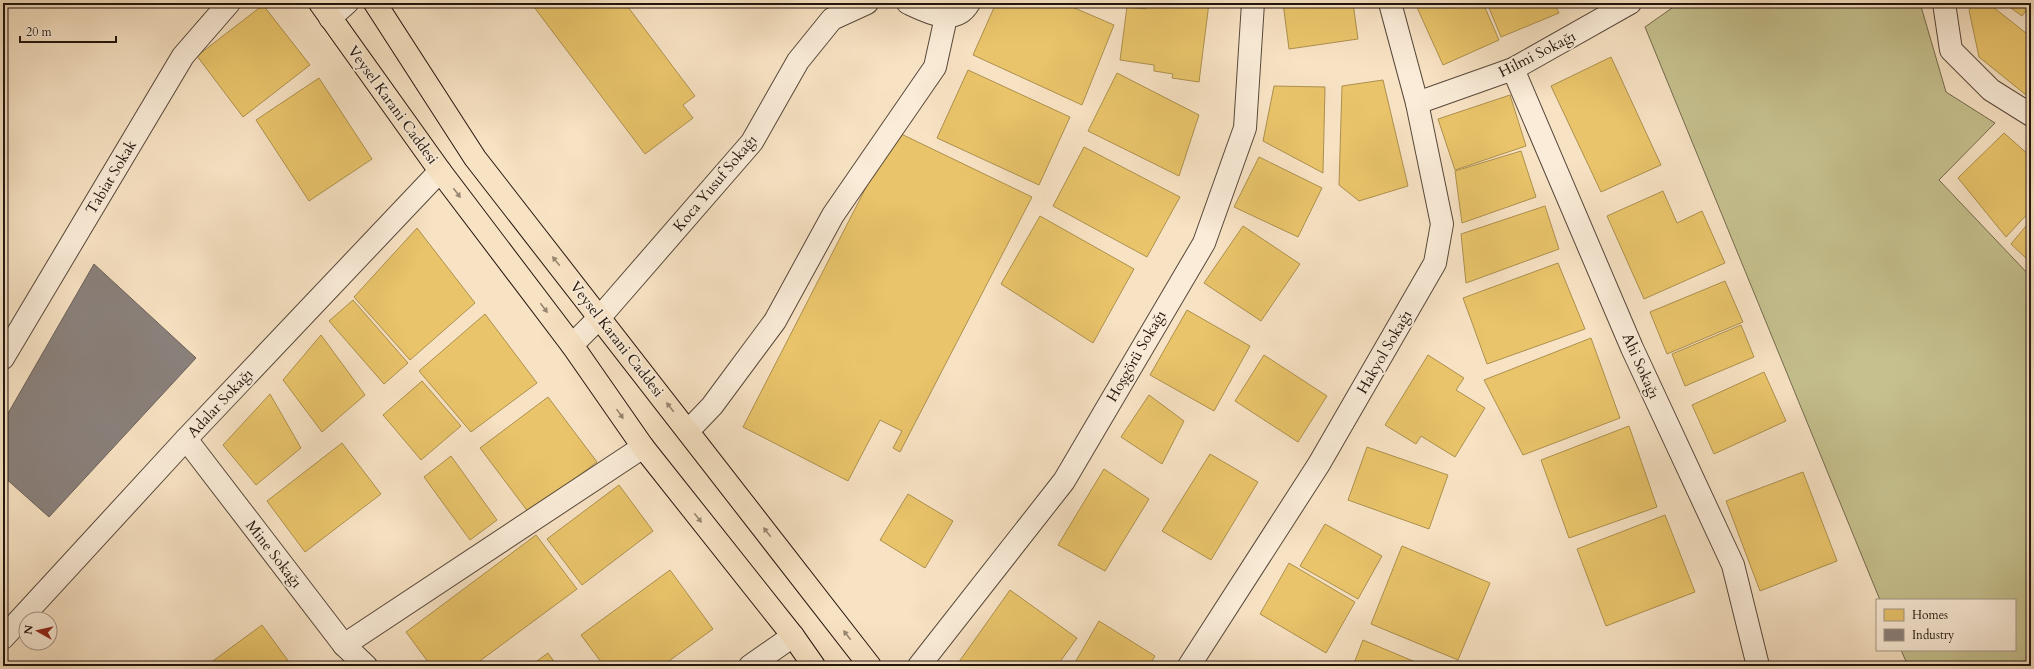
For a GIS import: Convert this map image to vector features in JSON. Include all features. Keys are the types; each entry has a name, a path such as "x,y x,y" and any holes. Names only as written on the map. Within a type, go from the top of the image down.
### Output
{"main road":[{"name":"Veysel Karani Caddesi","path":"375,3 475,158 870,666"},
{"name":"Veysel Karani Caddesi","path":"325,10 440,171 572,345 643,447 793,636 814,666"}],"street":[{"name":"Tabiat Sokak","path":"3,358 183,56 229,3"},
{"path":"325,10 347,3"},
{"name":"Koca Yusuf Sokağı","path":"572,345 600,317 752,142 798,61 832,19 867,3"},
{"path":"908,3 928,13 946,17 961,13 969,3"},
{"name":"Hoşgörü Sokağı","path":"919,666 1064,481 1204,243 1245,128 1253,3"},
{"name":"Hakyol Sokağı","path":"1189,666 1319,464 1435,263 1442,224 1417,103 1390,3"},
{"name":"Hilmi Sokağı","path":"1417,103 1514,69 1630,3"},
{"path":"1944,3 1951,50 1991,90 2031,115"},
{"path":"688,431 712,406 775,321 833,215 935,67 946,17"},
{"name":"Ahi Sokağı","path":"1514,69 1632,348 1733,566 1758,666"},
{"name":"Adalar Sokağı","path":"3,638 186,439 440,171"},
{"name":"Mine Sokağı","path":"186,439 344,645 366,666"},
{"path":"344,645 643,447"},
{"path":"750,666 793,636"}],"shaded area":[{"path":"1679,3 1920,3 1946,92 1995,123 1939,180 2031,277 2031,666 1908,666 1901,651 2016,651 2016,599 1880,599 1645,27"}],"building: Homes":[{"path":"531,3 625,3 695,96 683,105 693,118 645,154"},
{"path":"996,3 1063,3 1114,25 1082,105 973,55"},
{"path":"1146,3 1209,3 1199,82 1172,78 1173,74 1154,71 1154,65 1120,60 1127,7 1146,9"},
{"path":"1283,3 1353,3 1358,39 1289,49"},
{"path":"1415,3 1483,3 1499,40 1443,65"},
{"path":"1487,3 1554,3 1559,13 1501,37"},
{"path":"1974,3 1988,3 2031,37 2031,99 1979,57 1969,10"},
{"path":"2004,3 2031,3 2031,4 2022,16"},
{"path":"263,5 310,65 243,117 197,56"},
{"path":"1611,57 1661,165 1601,192 1551,86"},
{"path":"968,70 1070,117 1039,185 937,138"},
{"path":"1117,73 1199,115 1179,176 1088,131"},
{"path":"319,78 372,159 309,201 256,120"},
{"path":"1383,80 1408,186 1359,201 1339,185 1342,86"},
{"path":"1274,86 1325,87 1323,173 1263,141"},
{"path":"1510,95 1526,146 1455,170 1438,119"},
{"path":"895,131 1032,197 900,452 893,448 902,431 880,420 848,481 743,427"},
{"path":"2004,133 2031,157 2031,210 2006,237 1958,178"},
{"path":"1084,147 1180,197 1147,257 1053,206"},
{"path":"1521,151 1536,197 1462,223 1455,171"},
{"path":"1259,157 1322,188 1298,237 1234,207"},
{"path":"1663,191 1677,223 1702,211 1725,263 1644,299 1607,216"},
{"path":"1545,206 1559,249 1466,283 1461,234"},
{"path":"1040,216 1134,269 1093,343 1001,284"},
{"path":"2031,220 2031,263 2011,244"},
{"path":"1243,226 1300,264 1261,321 1204,283"},
{"path":"417,228 475,303 410,360 354,297"},
{"path":"1558,263 1585,329 1487,364 1463,298"},
{"path":"1725,281 1743,322 1667,354 1650,312"},
{"path":"353,300 408,363 384,384 329,321"},
{"path":"1187,310 1250,346 1214,411 1150,375"},
{"path":"485,314 537,383 471,432 419,371"},
{"path":"1741,325 1754,357 1685,386 1672,354"},
{"path":"321,335 365,395 322,432 283,380"},
{"path":"1591,338 1620,418 1523,455 1484,380"},
{"path":"1264,355 1327,396 1298,442 1235,401"},
{"path":"1428,355 1464,378 1456,390 1485,408 1455,457 1421,436 1416,444 1385,425"},
{"path":"1764,372 1786,421 1714,454 1692,405"},
{"path":"422,381 461,426 421,460 383,415"},
{"path":"270,394 301,448 256,485 223,445"},
{"path":"1149,395 1184,421 1162,464 1121,437"},
{"path":"548,397 597,462 529,513 480,448"},
{"path":"1629,426 1657,507 1569,538 1541,460"},
{"path":"342,443 381,494 305,552 267,501"},
{"path":"1367,447 1448,475 1429,529 1348,500"},
{"path":"1210,454 1258,482 1211,560 1162,531"},
{"path":"451,456 497,520 470,540 424,477"},
{"path":"1104,469 1149,499 1105,571 1058,545"},
{"path":"1803,472 1837,561 1760,591 1726,501"},
{"path":"619,485 653,531 582,585 547,539"},
{"path":"908,494 953,521 925,568 880,540"},
{"path":"1665,515 1695,592 1606,626 1577,549"},
{"path":"1325,524 1382,556 1358,599 1300,566"},
{"path":"536,535 577,589 473,666 431,666 406,632"},
{"path":"1402,546 1490,583 1458,660 1371,624"},
{"path":"1289,563 1355,602 1326,653 1260,614"},
{"path":"670,570 713,629 662,666 604,666 581,635"},
{"path":"1010,590 1077,638 1057,666 956,666"},
{"path":"1099,621 1155,656 1149,666 1073,666"},
{"path":"262,625 292,666 206,666"},
{"path":"1363,640 1425,666 1353,666"},
{"path":"548,653 557,666 530,666"}],"building: Industry":[{"path":"94,264 196,358 49,517 3,476 3,422"}]}
